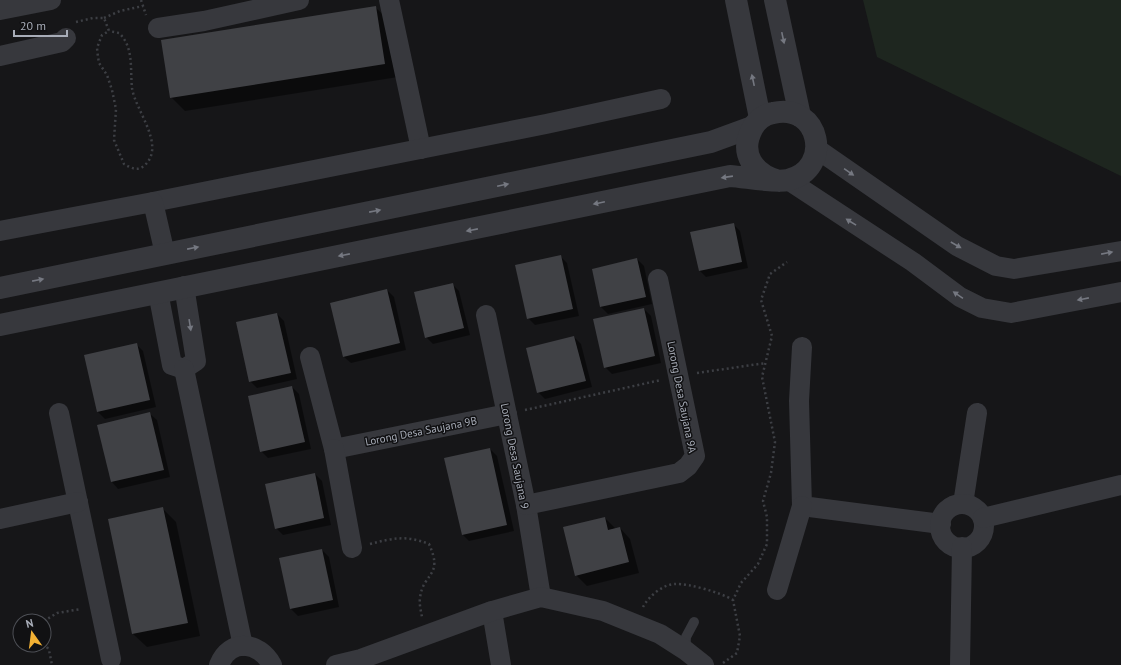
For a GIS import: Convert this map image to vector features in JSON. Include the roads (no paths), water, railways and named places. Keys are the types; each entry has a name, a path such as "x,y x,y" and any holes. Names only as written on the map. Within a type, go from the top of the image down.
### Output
{"street":[{"path":"0,10 51,0"},
{"path":"158,28 299,0"},
{"path":"389,0 421,149"},
{"path":"736,0 756,123 748,138 747,150 751,162 758,171 768,178 784,181 914,262 960,297 982,308 1011,313 1121,292"},
{"path":"775,0 800,116"},
{"path":"0,56 62,42 69,31"},
{"path":"0,230 152,202 421,149 660,99"},
{"path":"0,288 711,142 756,123 770,113 780,111 790,112 800,116 808,122 814,130 817,150 814,160 808,170 798,176 784,181 730,176 0,324"},
{"path":"817,150 957,246 996,266 1014,269 1121,251"},
{"path":"152,202 165,254"},
{"name":"Lorong Desa Saujana 9A","path":"526,506 679,473 688,466 695,456 658,279"},
{"path":"184,286 196,361 184,369"},
{"path":"158,292 172,365 184,369"},
{"name":"Lorong Desa Saujana 9","path":"486,315 526,506 540,597"},
{"path":"777,590 802,506 799,401 802,347"},
{"path":"310,357 334,449 352,548"},
{"path":"184,369 243,646"},
{"path":"59,412 101,605 111,660"},
{"path":"963,504 977,413"},
{"name":"Lorong Desa Saujana 9B","path":"334,449 507,414"},
{"path":"983,518 1121,485"},
{"path":"0,519 78,502"},
{"path":"963,504 975,508 983,518 984,525 980,538 975,543 962,547 949,543 944,538 940,524 945,512 956,505 963,504"},
{"path":"802,506 940,524"},
{"path":"960,665 962,547"},
{"path":"336,665 360,659 492,611 540,597 603,611 660,634 685,650 704,665"},
{"path":"492,611 501,665"},
{"path":"219,665 227,652 243,646 252,646 261,650 268,657 272,665"}],"lane":[{"path":"685,650 686,637 694,622"}]}
